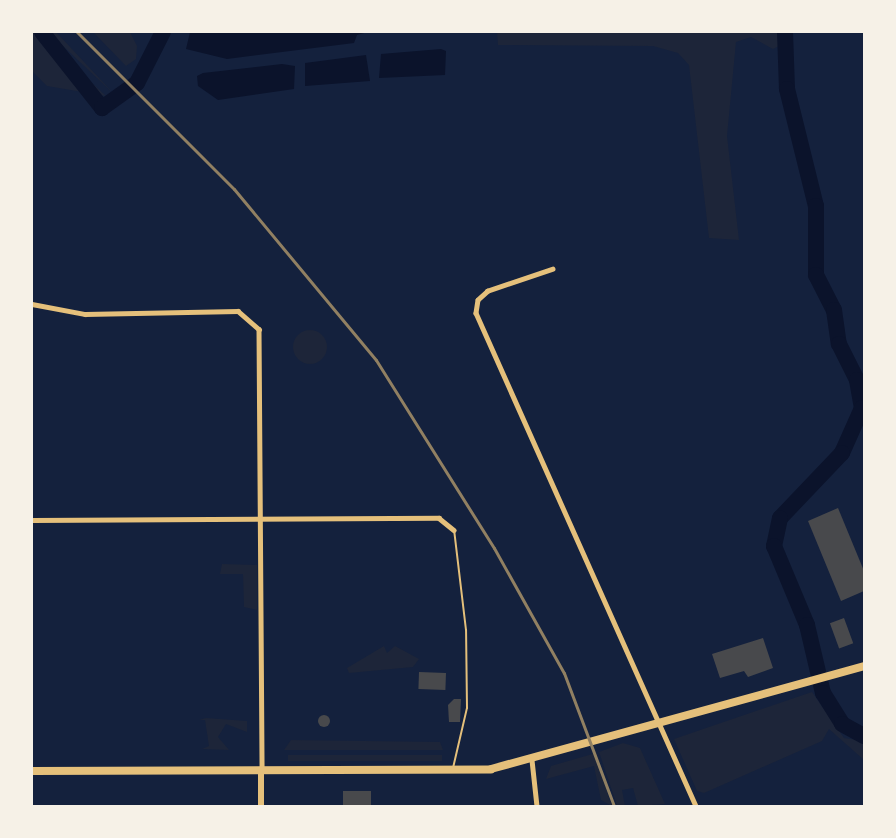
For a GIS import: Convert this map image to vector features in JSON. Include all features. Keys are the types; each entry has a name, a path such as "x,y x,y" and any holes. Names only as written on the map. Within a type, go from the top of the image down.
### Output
{"main road":[{"path":"32,771 453,771 532,760 658,722 864,666"}],"street":[{"path":"554,268 488,291 478,300 476,313 696,807"},
{"path":"32,304 61,310 238,311 256,323 262,350 264,518 261,807"},
{"path":"32,520 439,518 454,530"},
{"path":"532,760 537,807"}],"lane":[{"path":"453,771 467,708 466,630 454,530"}],"shaded area":[{"path":"32,32 37,32 106,96 47,86 32,71"},
{"path":"48,32 56,32 114,94"},
{"path":"93,32 130,32 137,46 136,59 126,66"},
{"path":"190,32 368,32 357,35 354,43 227,59 186,49"},
{"path":"497,32 780,32 781,45 773,49 751,37 736,42 727,136 739,240 709,238 689,65 678,53 653,46 498,45"},
{"path":"441,49 446,51 445,75 379,78 381,54"},
{"path":"366,55 370,81 305,86 305,63"},
{"path":"282,64 295,66 294,89 218,100 198,86 197,76 203,73"},
{"path":"310,330 322,335 327,347 322,359 310,364 298,359 293,347 298,335"},
{"path":"222,564 257,565 257,610 244,607 243,574 220,574"},
{"path":"384,646 387,653 395,646 419,659 413,667 349,673 347,668"},
{"path":"812,692 844,738 864,741 864,760 829,729 822,741 704,793 697,791 674,739"},
{"path":"206,718 247,721 247,732 226,724 218,737 229,750 202,749 209,746 205,720 199,720"},
{"path":"291,740 440,742 443,750 284,750"},
{"path":"623,743 640,748 665,804 638,806 633,788 622,790 625,806 617,806 599,752"},
{"path":"596,753 612,806 601,800 594,766 546,779 551,766"},
{"path":"288,755 442,755 442,761 288,761"}],"building":[{"path":"838,508 864,571 864,591 841,601 808,521"},
{"path":"844,618 853,643 839,649 830,623"},
{"path":"763,638 773,668 748,677 744,671 720,678 712,654"},
{"path":"419,672 446,673 445,690 418,689"},
{"path":"454,699 461,699 460,722 449,722 448,705"},
{"path":"326,715 329,716 329,726 322,727 319,726 318,719 319,716"},
{"path":"343,791 371,791 371,806 343,806"}],"waterway":[{"path":"42,32 102,108 137,83 163,32"},
{"path":"785,32 787,89 816,206 816,275 834,310 839,344 857,380 862,408 842,453 780,518 774,546 807,625 823,693 842,724 864,736"}],"railway":[{"path":"77,32 234,189 376,360 494,548 564,673 614,806"}]}
